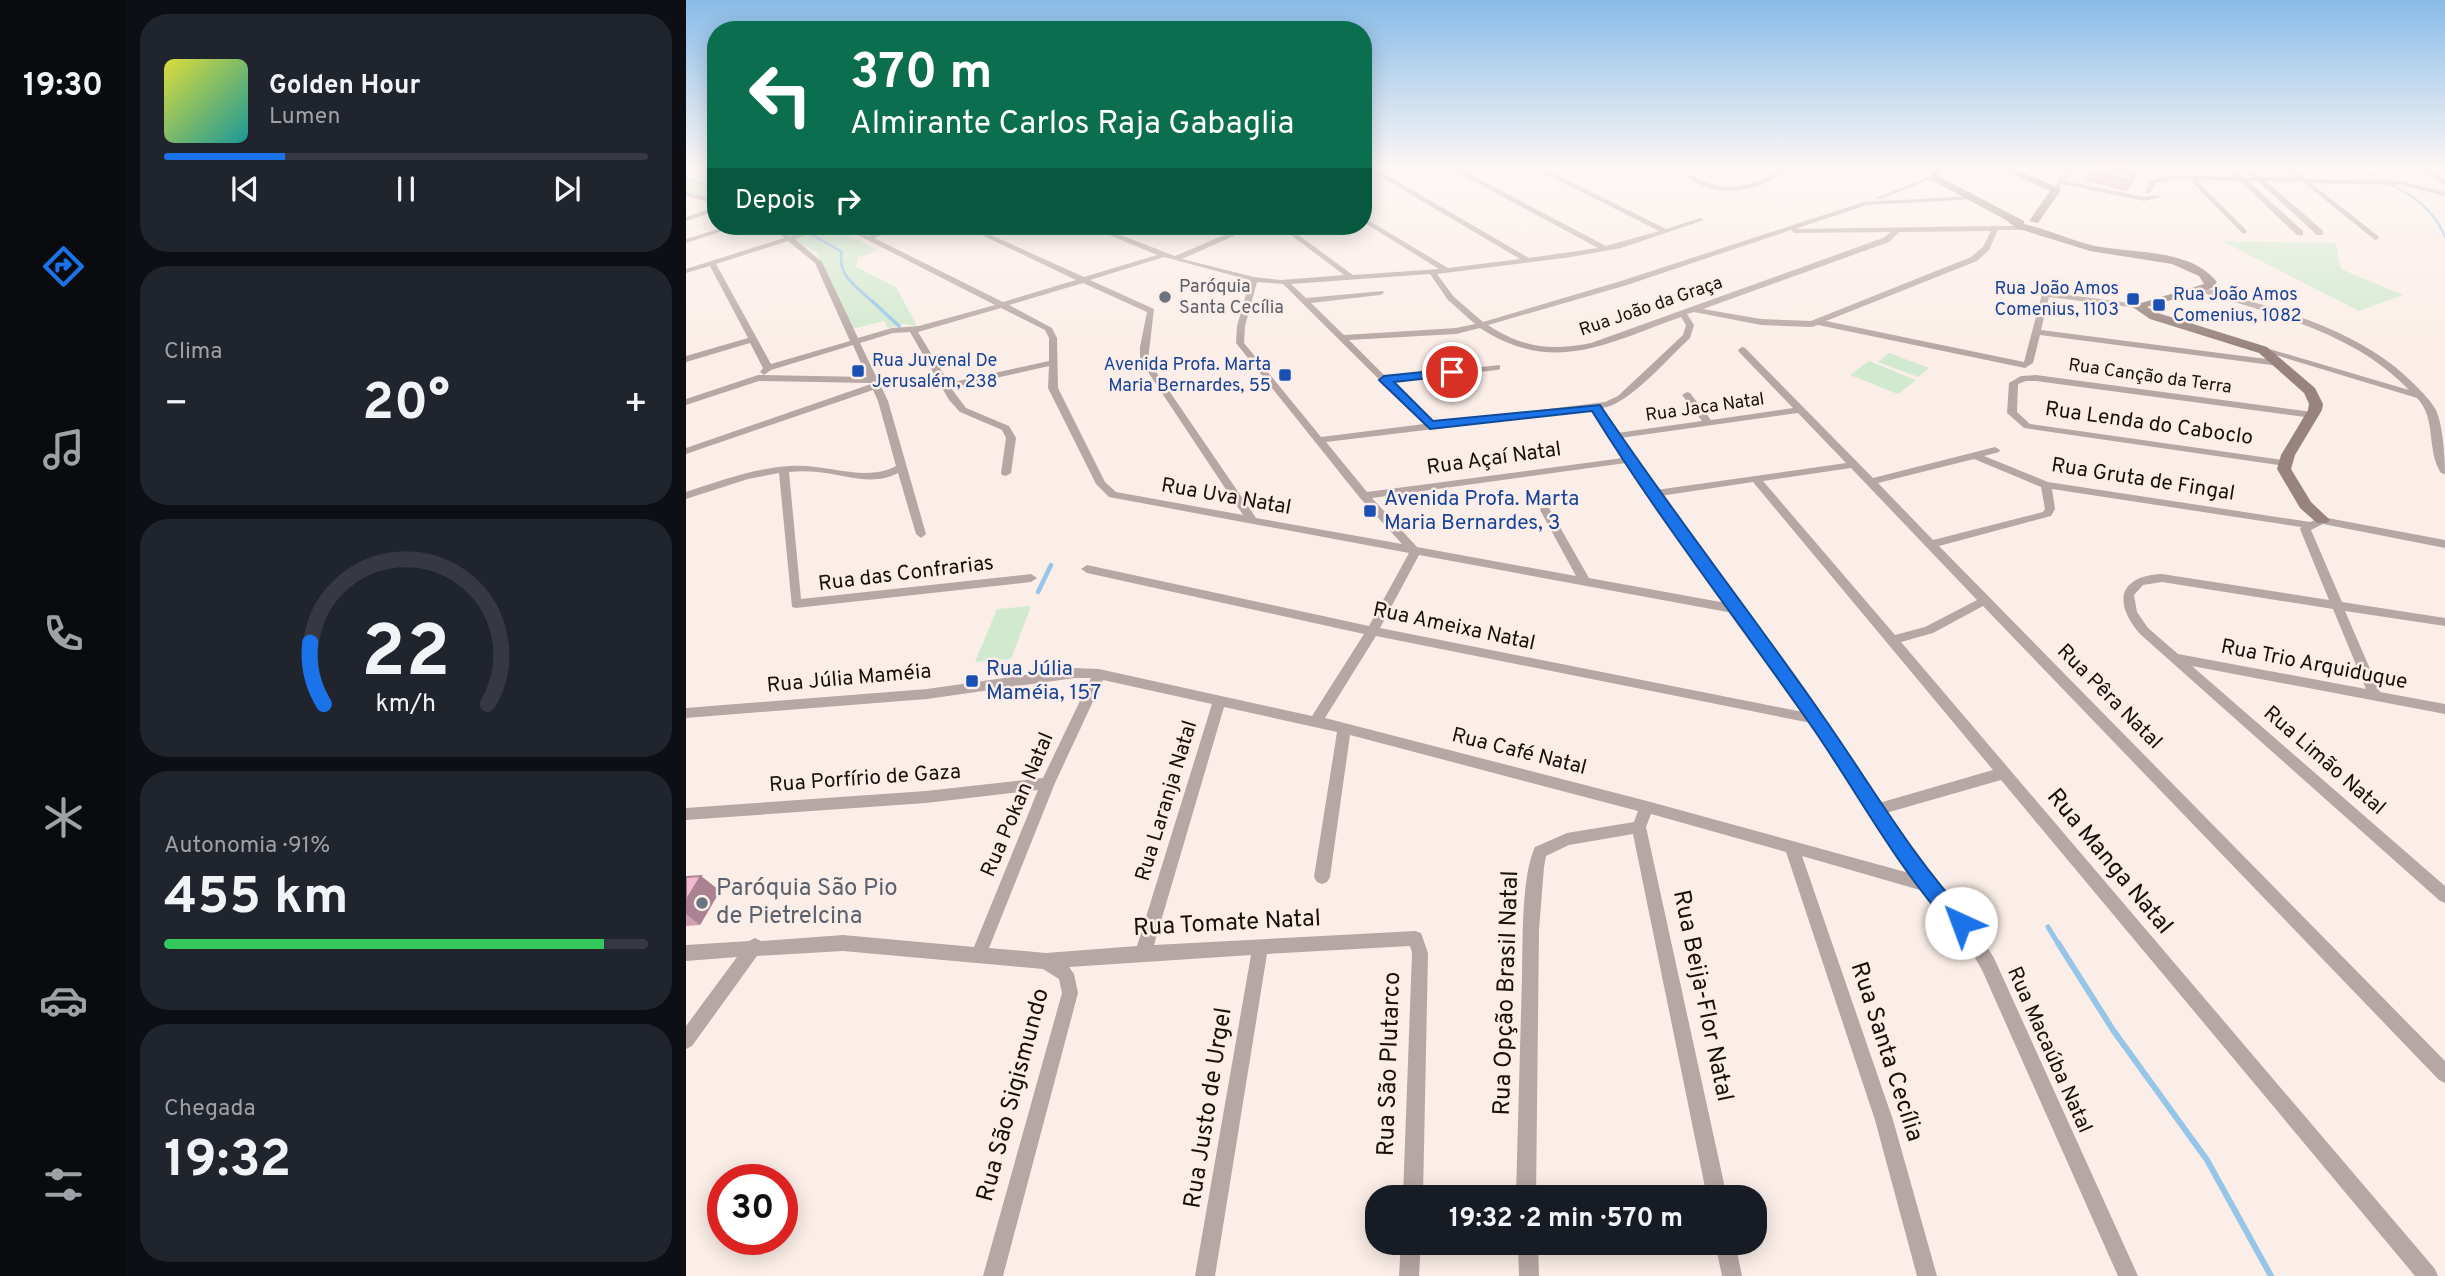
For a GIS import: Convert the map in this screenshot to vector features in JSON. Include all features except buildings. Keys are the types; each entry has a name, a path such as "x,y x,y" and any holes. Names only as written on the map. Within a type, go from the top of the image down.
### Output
{"street":[{"path":"1377,228 1447,271"},
{"path":"1470,228 1527,260"},
{"path":"1564,228 1605,249"},
{"path":"1658,228 1665,231"},
{"path":"1114,235 1175,259 1254,279 1283,282 1447,271 1527,260 1605,249 1676,228"},
{"path":"1343,338 1456,331 1481,325 1624,283 1790,228"},
{"path":"1694,310 1761,323 1801,325 1818,322 1974,259 1986,248 1996,228"},
{"path":"1782,230 2013,228"},
{"path":"1818,322 2022,365 2029,363 2038,332 2044,295 2137,306 2210,285 2211,279 2194,267 2091,249 2034,228"},
{"path":"2239,228 2243,232"},
{"path":"2294,228 2300,233"},
{"path":"2314,228 2320,233"},
{"path":"2362,228 2375,238"},
{"name":"Rua João da Graça","path":"1432,272 1447,298 1481,325 1532,349 1563,351 1597,343 1683,314 1886,240 1897,230"},
{"path":"686,241 707,234"},
{"path":"789,235 818,262 855,342 891,428 920,534"},
{"path":"686,271 799,235"},
{"name":"Rua Uva Natal","path":"862,235 1048,328 1053,338 1053,388 1107,491 1129,499 1740,610"},
{"path":"868,238 876,235"},
{"path":"986,235 1137,303 1152,313 1143,347 1144,360 1253,522"},
{"path":"1175,259 1231,235"},
{"path":"1294,235 1350,276"},
{"path":"758,379 768,368 903,328 937,325 1164,255"},
{"path":"712,263 768,368"},
{"path":"1254,279 1241,326 1240,343 1364,496 1415,552 1373,630 1316,721"},
{"path":"1251,295 1283,282"},
{"path":"1283,282 1430,425"},
{"path":"2199,289 2282,315 2337,337 2381,362 2420,396 2436,423 2439,463 2445,471"},
{"path":"1304,302 1380,293"},
{"path":"2137,306 2154,316 2420,396"},
{"path":"1321,440 1596,407 1621,398 1687,336 1690,325 1683,314"},
{"path":"912,329 926,356 963,410 1006,428 1011,438 1006,473"},
{"path":"2038,332 2278,363"},
{"path":"686,359 752,340"},
{"name":"Rua Pêra Natal","path":"1742,350 2445,1074"},
{"path":"2263,350 2310,391 2316,404 2313,415 2285,463 2287,478 2294,490 2322,520"},
{"path":"948,386 1052,363"},
{"path":"1384,380 1497,367"},
{"name":"Rua Canção da Terra","path":"2012,413 2014,383 2028,377 2313,415"},
{"path":"686,402 758,379 873,383"},
{"path":"686,451 873,383"},
{"path":"1686,395 1709,424"},
{"name":"Rua Macaúba Natal","path":"1596,407 1629,460 1740,610 1925,884 1973,939 1988,964 2128,1276"},
{"name":"Rua Jaca Natal","path":"1613,436 1801,410"},
{"name":"Rua Lenda do Caboclo","path":"2012,413 2027,426 2285,463"},
{"path":"1871,482 1995,450"},
{"name":"Rua Gruta de Fingal","path":"1976,456 2046,485 2308,525"},
{"name":"Rua Açaí Natal","path":"1364,496 1629,460"},
{"path":"1656,493 1854,465"},
{"path":"686,496 747,475 784,469 820,468 878,478 900,468"},
{"name":"Rua das Confrarias","path":"784,469 796,604 1031,578"},
{"name":"Rua Manga Natal","path":"1755,478 2428,1276"},
{"path":"1931,544 2040,517 2049,512 2046,485"},
{"path":"1545,510 1586,582"},
{"path":"2376,697 2305,533 2308,525 2322,520 2445,544"},
{"name":"Rua Ameixa Natal","path":"1087,569 1815,719"},
{"name":"Rua Limão Natal","path":"2336,605 2184,580 2143,579 2130,590 2128,612 2133,620 2445,896"},
{"path":"1894,640 1929,630 1984,601"},
{"path":"2336,605 2445,622"},
{"name":"Rua Trio Arquiduque","path":"2176,658 2445,709"},
{"name":"Rua Júlia Maméia","path":"686,713 927,694 1065,674 1099,674"},
{"name":"Rua Café Natal","path":"1099,674 1344,728 1647,807 1925,884"},
{"name":"Rua Pokan Natal","path":"979,954 1048,783 1099,674"},
{"name":"Rua Laranja Natal","path":"1143,953 1219,701"},
{"path":"1322,877 1344,728"},
{"path":"1876,810 2004,773"},
{"name":"Rua Porfírio de Gaza","path":"686,814 926,797 1048,783"},
{"path":"1639,827 1647,807"},
{"name":"Rua Opção Brasil Natal","path":"1526,1185 1531,930 1536,867 1540,852 1550,845 1593,833 1639,827"},
{"name":"Rua Beija-Flor Natal","path":"1639,827 1714,1185"},
{"name":"Rua Santa Cecília","path":"1791,846 1884,1119 1927,1276"},
{"name":"Rua Tomate Natal","path":"1046,961 1410,937"},
{"name":"Rua São Plutarco","path":"1410,937 1418,943 1420,953 1413,1185"},
{"name":"Rua São Sigismundo","path":"686,953 755,946 843,943 1046,961 1066,974 1070,993 993,1276"},
{"path":"686,1040 755,946"},
{"name":"Rua Justo de Urgel","path":"1205,1276 1260,947"},
{"path":"1409,1276 1410,1255"},
{"path":"1528,1255 1529,1276"},
{"path":"1728,1255 1732,1276"}],"green space":[{"path":"806,235 847,235 878,250 858,258 856,267 896,287 917,326 903,324 888,328 884,321 852,329 816,252 794,239"},
{"path":"2222,241 2336,243 2341,269 2403,295 2359,311"},
{"path":"1889,353 1929,368 1918,377 1878,362"},
{"path":"1869,361 1916,380 1898,394 1850,375"},
{"path":"1031,606 1011,659 975,662 997,609"}],"waterway":[{"path":"2440,228 2445,237"},
{"path":"812,235 842,252 842,268 845,274 874,303"},
{"path":"872,301 899,326"},
{"path":"1038,592 1051,565"},
{"path":"2048,927 2059,945"},
{"path":"2058,943 2113,1030 2207,1160 2271,1276"}],"place":[{"name":"Paróquia Santa Cecília","path":"1165,297"},
{"name":"Rua João Amos Comenius, 1103","path":"2133,299"},
{"name":"Rua João Amos Comenius, 1082","path":"2159,305"},
{"name":"Rua Juvenal De Jerusalém, 238","path":"858,371"},
{"name":"Avenida Profa. Marta Maria Bernardes, 55","path":"1285,375"},
{"name":"Avenida Profa. Marta Maria Bernardes, 3","path":"1370,511"},
{"name":"Rua Júlia Maméia, 157","path":"972,681"},
{"name":"Paróquia São Pio de Pietrelcina","path":"702,903"}],"route":[{"path":"1452,372 1384,380 1430,425 1596,407 1629,460 1656,493 1815,719 1899,848 1925,884 1961,923"}]}
